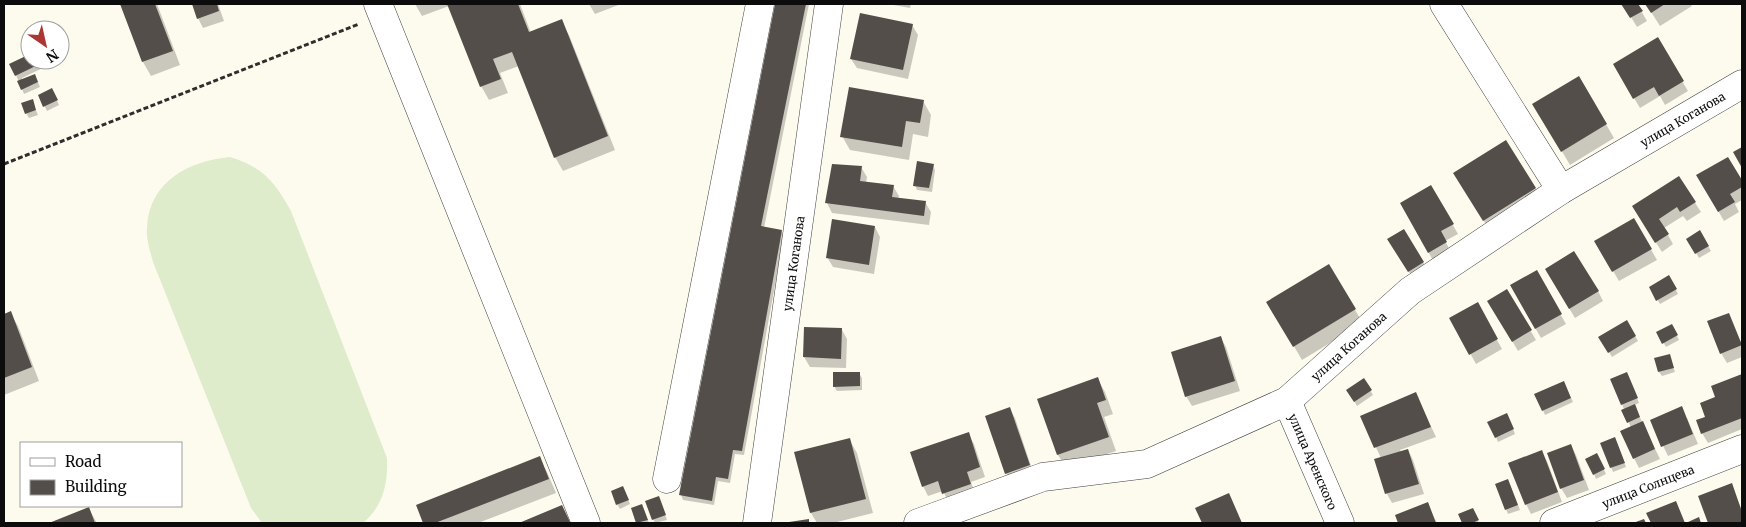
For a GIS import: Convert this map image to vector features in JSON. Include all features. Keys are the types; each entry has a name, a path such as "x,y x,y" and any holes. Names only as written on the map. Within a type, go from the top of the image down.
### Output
{"street":[{"path":"668,479 760,4"},
{"name":"улица Коганова","path":"757,523 829,4"},
{"path":"1444,4 1561,190"},
{"path":"381,9 586,523"},
{"name":"улица Коганова","path":"918,523 961,516 1043,477 1146,464 1287,401 1410,291 1561,190 1742,84"},
{"name":"улица Аренского","path":"1287,401 1340,523"},
{"name":"улица Солнцева","path":"1554,523 1742,450"}],"path":[{"path":"4,164 381,9"}],"green space":[{"path":"230,157 251,166 267,177 291,211 387,458 383,494 380,502 363,523 262,523 251,508 153,262 148,241 149,212 163,186 174,176 186,169 200,163"}],"building":[{"path":"120,4 155,4 173,51 142,62"},
{"path":"192,4 217,4 219,11 197,19"},
{"path":"447,4 518,4 529,32 562,19 608,136 554,158 512,52 493,59 501,79 480,87"},
{"path":"775,4 806,4 761,226 782,230 742,451 733,450 728,479 716,477 712,501 679,495"},
{"path":"1621,4 1638,4 1643,11 1630,18"},
{"path":"1645,4 1665,4 1651,13"},
{"path":"860,13 913,24 903,70 850,59"},
{"path":"1658,37 1684,81 1659,96 1654,87 1633,99 1613,64"},
{"path":"20,59 20,70 27,70 15,76 9,64"},
{"path":"35,74 38,82 21,90 17,81"},
{"path":"1579,76 1607,124 1561,152 1532,104"},
{"path":"849,87 924,100 920,123 906,121 902,147 840,137"},
{"path":"52,88 58,100 43,107 38,95"},
{"path":"33,99 36,110 25,114 21,103"},
{"path":"1506,140 1536,188 1483,221 1453,173"},
{"path":"1742,147 1742,168 1733,152"},
{"path":"1728,157 1742,180 1742,187 1730,194 1735,202 1718,212 1696,175"},
{"path":"917,161 934,164 929,188 913,186"},
{"path":"832,164 862,166 860,181 894,185 892,197 926,201 924,216 825,203"},
{"path":"1679,176 1696,202 1680,212 1677,207 1659,219 1669,234 1655,243 1632,206"},
{"path":"1431,185 1454,224 1441,231 1447,242 1428,253 1400,203"},
{"path":"1634,218 1652,249 1612,272 1594,241"},
{"path":"832,219 875,226 869,265 826,258"},
{"path":"1404,229 1424,262 1408,272 1387,239"},
{"path":"1700,230 1709,246 1695,254 1686,239"},
{"path":"1574,251 1599,291 1569,309 1545,269"},
{"path":"1329,264 1356,309 1293,347 1266,302"},
{"path":"1537,270 1562,314 1535,329 1510,285"},
{"path":"1669,275 1677,289 1656,301 1649,287"},
{"path":"1507,289 1532,330 1512,342 1487,301"},
{"path":"1478,302 1498,339 1469,355 1449,318"},
{"path":"11,311 32,367 4,378 4,314"},
{"path":"1729,313 1742,345 1720,354 1707,321"},
{"path":"1627,320 1636,336 1608,353 1598,337"},
{"path":"1672,324 1678,335 1662,344 1656,332"},
{"path":"804,327 842,328 841,359 803,357"},
{"path":"1221,336 1235,381 1185,397 1171,352"},
{"path":"1670,354 1674,368 1658,372 1654,358"},
{"path":"833,372 860,372 860,386 833,387"},
{"path":"1627,372 1638,398 1621,405 1610,379"},
{"path":"1742,374 1742,418 1701,434 1696,420 1705,417 1700,403 1715,397 1711,386"},
{"path":"1098,377 1106,400 1097,403 1109,437 1057,455 1037,399"},
{"path":"1364,378 1372,390 1354,402 1346,390"},
{"path":"1564,381 1571,398 1542,411 1534,394"},
{"path":"1416,392 1431,427 1374,448 1360,416"},
{"path":"1635,404 1640,417 1627,423 1621,410"},
{"path":"1682,406 1693,434 1661,447 1650,420"},
{"path":"1010,407 1030,465 1005,474 985,416"},
{"path":"1507,413 1514,429 1495,438 1487,422"},
{"path":"1643,421 1655,449 1633,459 1620,431"},
{"path":"969,432 980,467 967,472 971,484 942,494 938,481 922,487 910,452"},
{"path":"1615,437 1625,463 1610,468 1600,443"},
{"path":"850,438 866,499 810,513 794,452"},
{"path":"1571,444 1584,480 1560,489 1547,453"},
{"path":"1408,449 1419,484 1385,494 1374,459"},
{"path":"1542,450 1558,492 1525,505 1508,463"},
{"path":"1597,453 1605,469 1593,475 1585,459"},
{"path":"540,456 549,479 435,523 423,523 416,505"},
{"path":"1508,479 1518,505 1505,510 1495,484"},
{"path":"1732,483 1742,512 1742,523 1708,523 1698,496"},
{"path":"623,486 629,500 616,505 611,491"},
{"path":"1229,493 1242,523 1202,523 1195,508"},
{"path":"659,496 666,515 652,520 645,501"},
{"path":"1676,501 1685,523 1651,523 1646,513"},
{"path":"1428,502 1436,523 1398,523 1395,515"},
{"path":"642,504 648,520 636,523 631,508"},
{"path":"562,505 570,522 519,523"},
{"path":"89,507 95,523 49,523"},
{"path":"1473,508 1479,520 1472,523 1462,523 1458,514"},
{"path":"1699,517 1701,523 1688,522"},
{"path":"809,519 809,523 789,523 789,522"},
{"path":"1644,519 1646,523 1633,523"}]}
